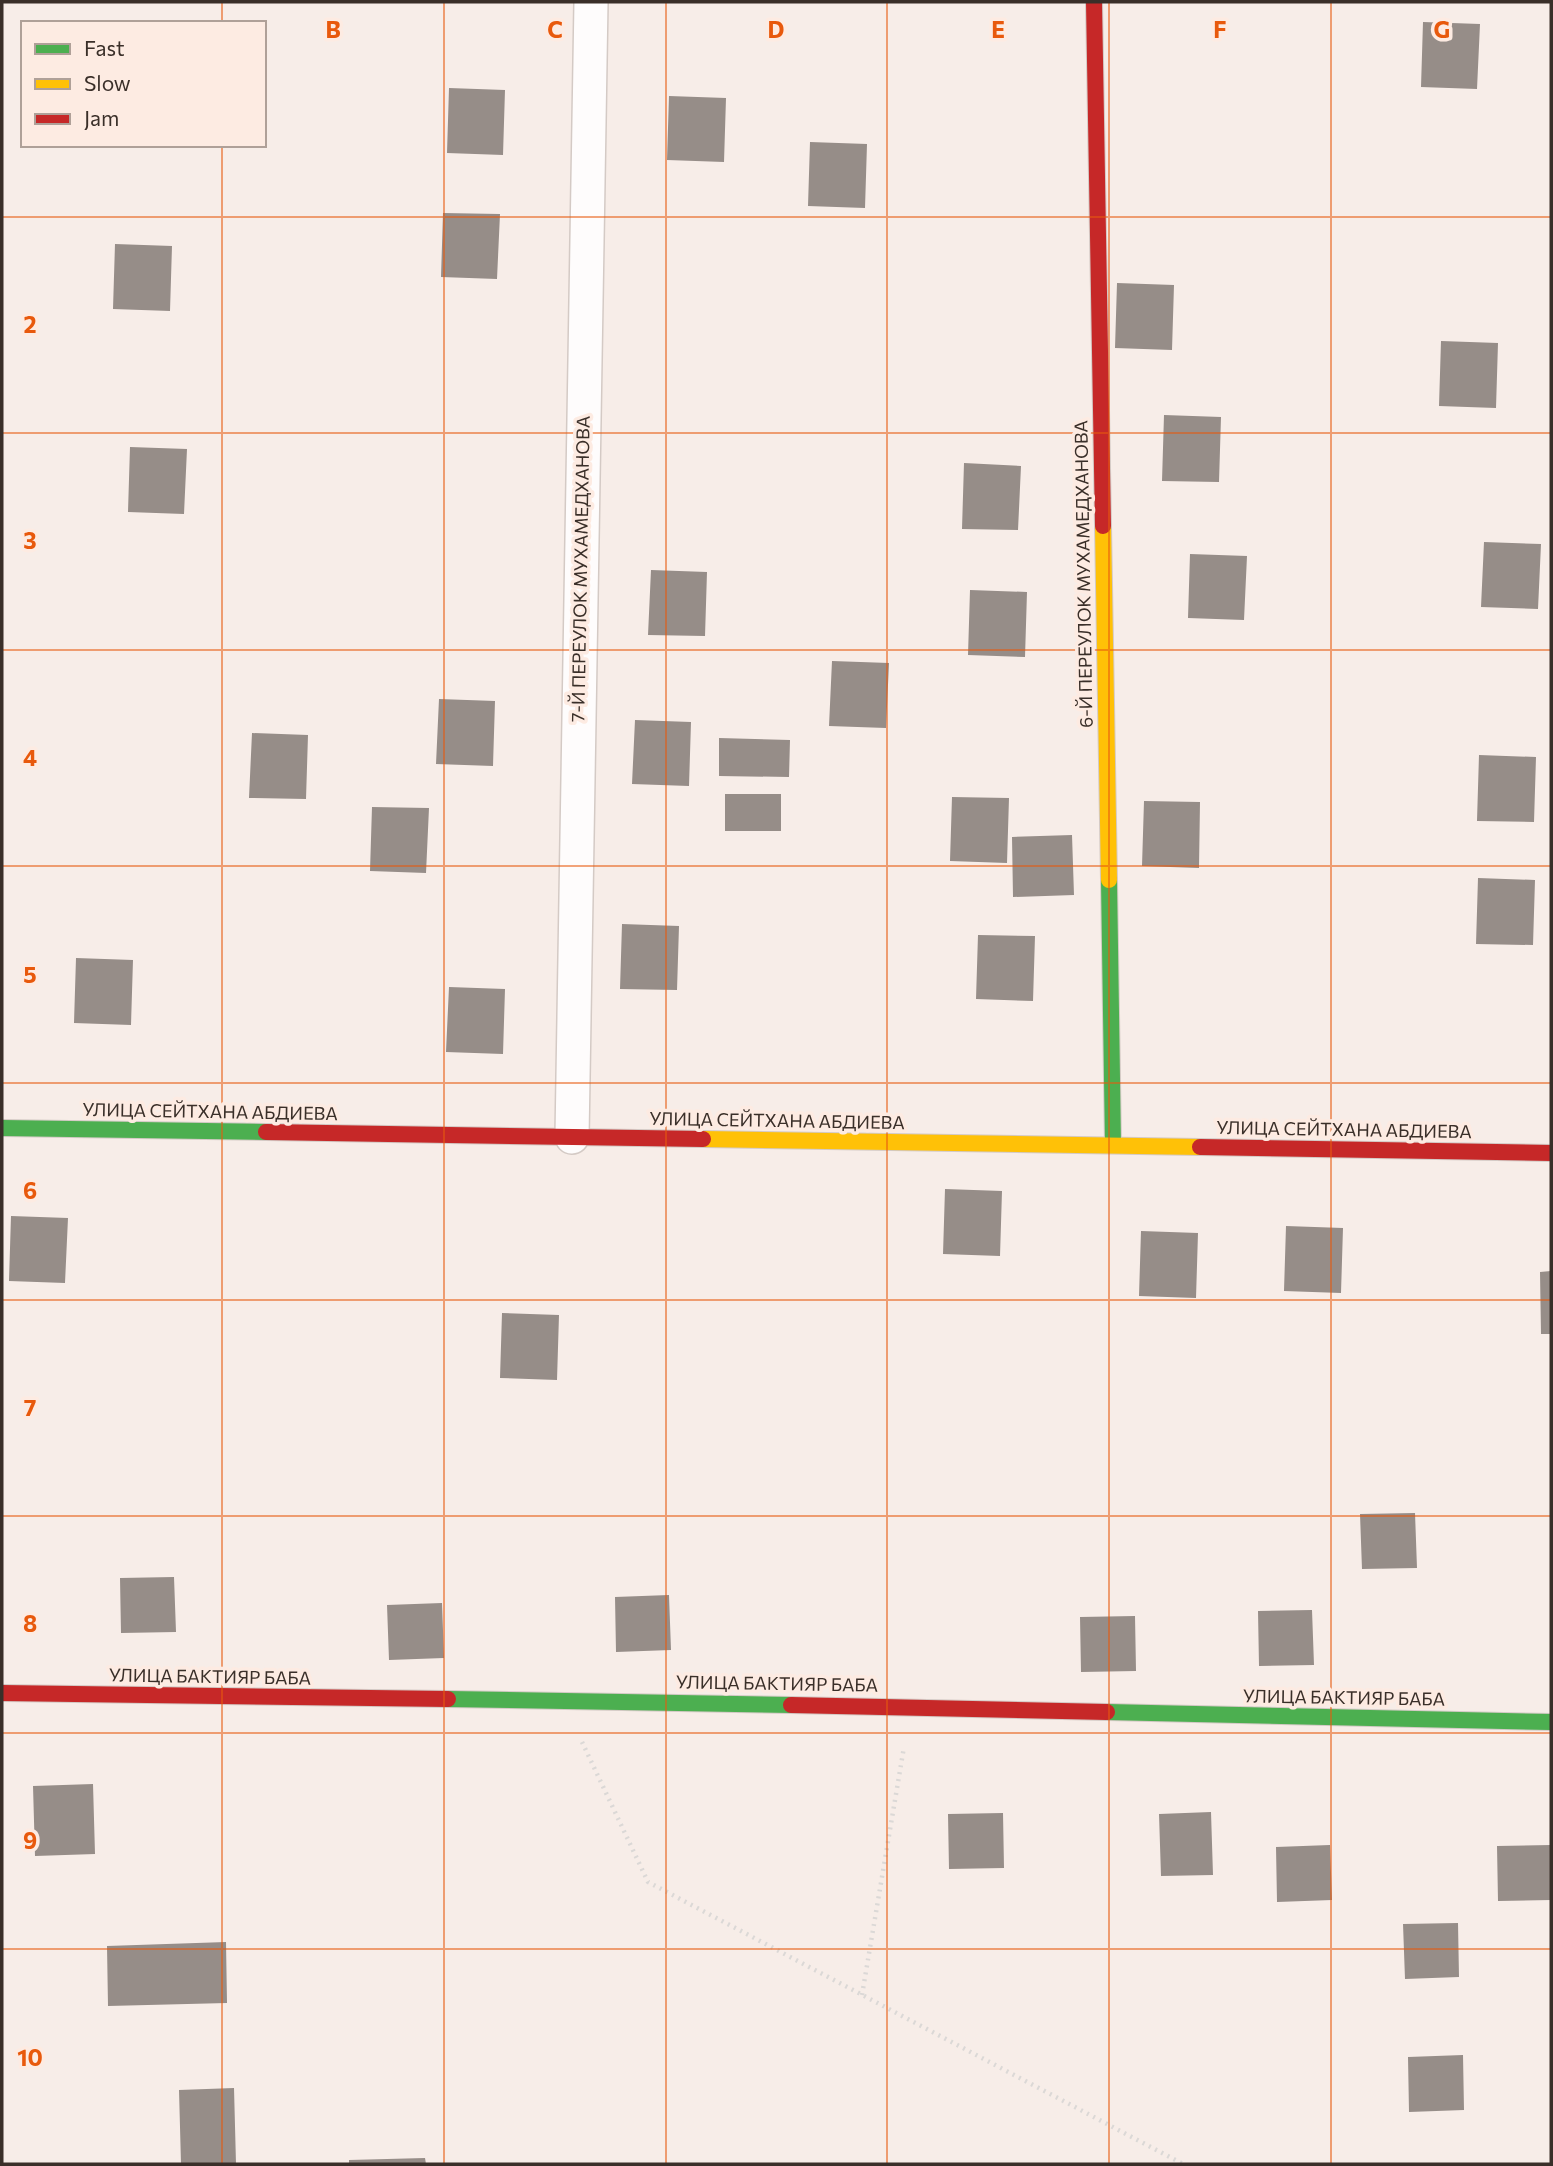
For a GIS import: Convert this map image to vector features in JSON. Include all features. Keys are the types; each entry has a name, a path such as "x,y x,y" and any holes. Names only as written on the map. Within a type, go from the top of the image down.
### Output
{"street":[{"name":"7-Й ПЕРЕУЛОК МУХАМЕДХАНОВА","path":"572,1137 591,2"},
{"name":"6-Й ПЕРЕУЛОК МУХАМЕДХАНОВА","path":"1094,2 1113,1145"},
{"name":"УЛИЦА СЕЙТХАНА АБДИЕВА","path":"2,1128 1551,1153"},
{"name":"УЛИЦА БАКТИЯР БАБА","path":"2,1693 563,1699 1551,1722"}],"path":[{"path":"563,1699 648,1882 1183,2164"},
{"path":"862,1995 911,1706"}],"building":[{"path":"1423,22 1480,24 1477,89 1421,87"},
{"path":"449,88 505,90 503,155 447,153"},
{"path":"669,96 726,98 724,162 667,160"},
{"path":"810,142 867,144 865,208 808,206"},
{"path":"443,213 500,214 497,279 441,277"},
{"path":"115,244 172,246 170,311 113,309"},
{"path":"1117,283 1174,285 1172,350 1115,348"},
{"path":"1441,341 1498,343 1496,408 1439,406"},
{"path":"1164,415 1221,417 1219,482 1162,481"},
{"path":"130,447 187,449 184,514 128,512"},
{"path":"964,463 1021,466 1018,530 962,529"},
{"path":"1484,542 1541,544 1538,609 1481,607"},
{"path":"1190,554 1247,556 1244,620 1188,618"},
{"path":"651,570 707,572 705,636 648,635"},
{"path":"970,590 1027,592 1025,657 968,655"},
{"path":"832,661 889,663 886,728 829,726"},
{"path":"439,699 495,701 493,766 436,764"},
{"path":"635,720 691,722 689,786 632,784"},
{"path":"252,733 308,735 306,799 249,798"},
{"path":"719,738 790,740 789,777 719,776"},
{"path":"1479,755 1536,757 1534,822 1477,821"},
{"path":"725,794 781,794 781,831 725,831"},
{"path":"952,797 1009,798 1007,863 950,861"},
{"path":"1144,801 1200,802 1199,868 1142,866"},
{"path":"372,807 429,808 426,873 370,871"},
{"path":"1072,835 1074,895 1013,897 1012,837"},
{"path":"1478,878 1535,880 1533,945 1476,944"},
{"path":"622,924 679,926 677,990 620,989"},
{"path":"978,935 1035,936 1033,1001 976,999"},
{"path":"76,958 133,960 131,1025 74,1023"},
{"path":"449,987 505,989 503,1054 446,1052"},
{"path":"945,1189 1002,1191 1000,1256 943,1254"},
{"path":"11,1216 68,1218 65,1283 9,1281"},
{"path":"1286,1226 1343,1228 1341,1293 1284,1291"},
{"path":"1141,1231 1198,1233 1196,1298 1139,1296"},
{"path":"1551,1271 1551,1334 1541,1334 1540,1272"},
{"path":"502,1313 559,1315 557,1380 500,1378"},
{"path":"1415,1513 1417,1568 1362,1569 1360,1514"},
{"path":"174,1577 176,1632 121,1633 120,1578"},
{"path":"669,1595 671,1650 616,1652 615,1597"},
{"path":"442,1603 444,1658 389,1660 387,1605"},
{"path":"1312,1610 1314,1665 1259,1666 1258,1611"},
{"path":"1135,1616 1136,1671 1081,1672 1080,1617"},
{"path":"93,1784 95,1854 35,1856 33,1786"},
{"path":"1211,1812 1213,1875 1161,1876 1159,1814"},
{"path":"1003,1813 1004,1868 949,1869 948,1814"},
{"path":"1330,1845 1332,1900 1277,1902 1276,1847"},
{"path":"1551,1845 1551,1900 1498,1901 1497,1846"},
{"path":"1458,1923 1459,1977 1405,1979 1403,1924"},
{"path":"226,1942 227,2003 108,2006 107,1946"},
{"path":"1463,2055 1464,2110 1409,2112 1408,2057"},
{"path":"234,2088 236,2164 181,2164 179,2090"},
{"path":"425,2158 426,2164 349,2164 349,2160"}],"traffic: fast":[{"path":"1109,880 1113,1145"},
{"path":"2,1128 266,1132"},
{"path":"448,1699 791,1705"},
{"path":"1107,1712 1551,1722"}],"traffic: slow":[{"path":"1103,526 1109,880"},
{"path":"703,1139 1200,1147"}],"traffic: jam":[{"path":"1094,2 1103,526"},
{"path":"266,1132 703,1139"},
{"path":"1200,1147 1551,1153"},
{"path":"2,1693 448,1699"},
{"path":"791,1705 1107,1712"}]}
